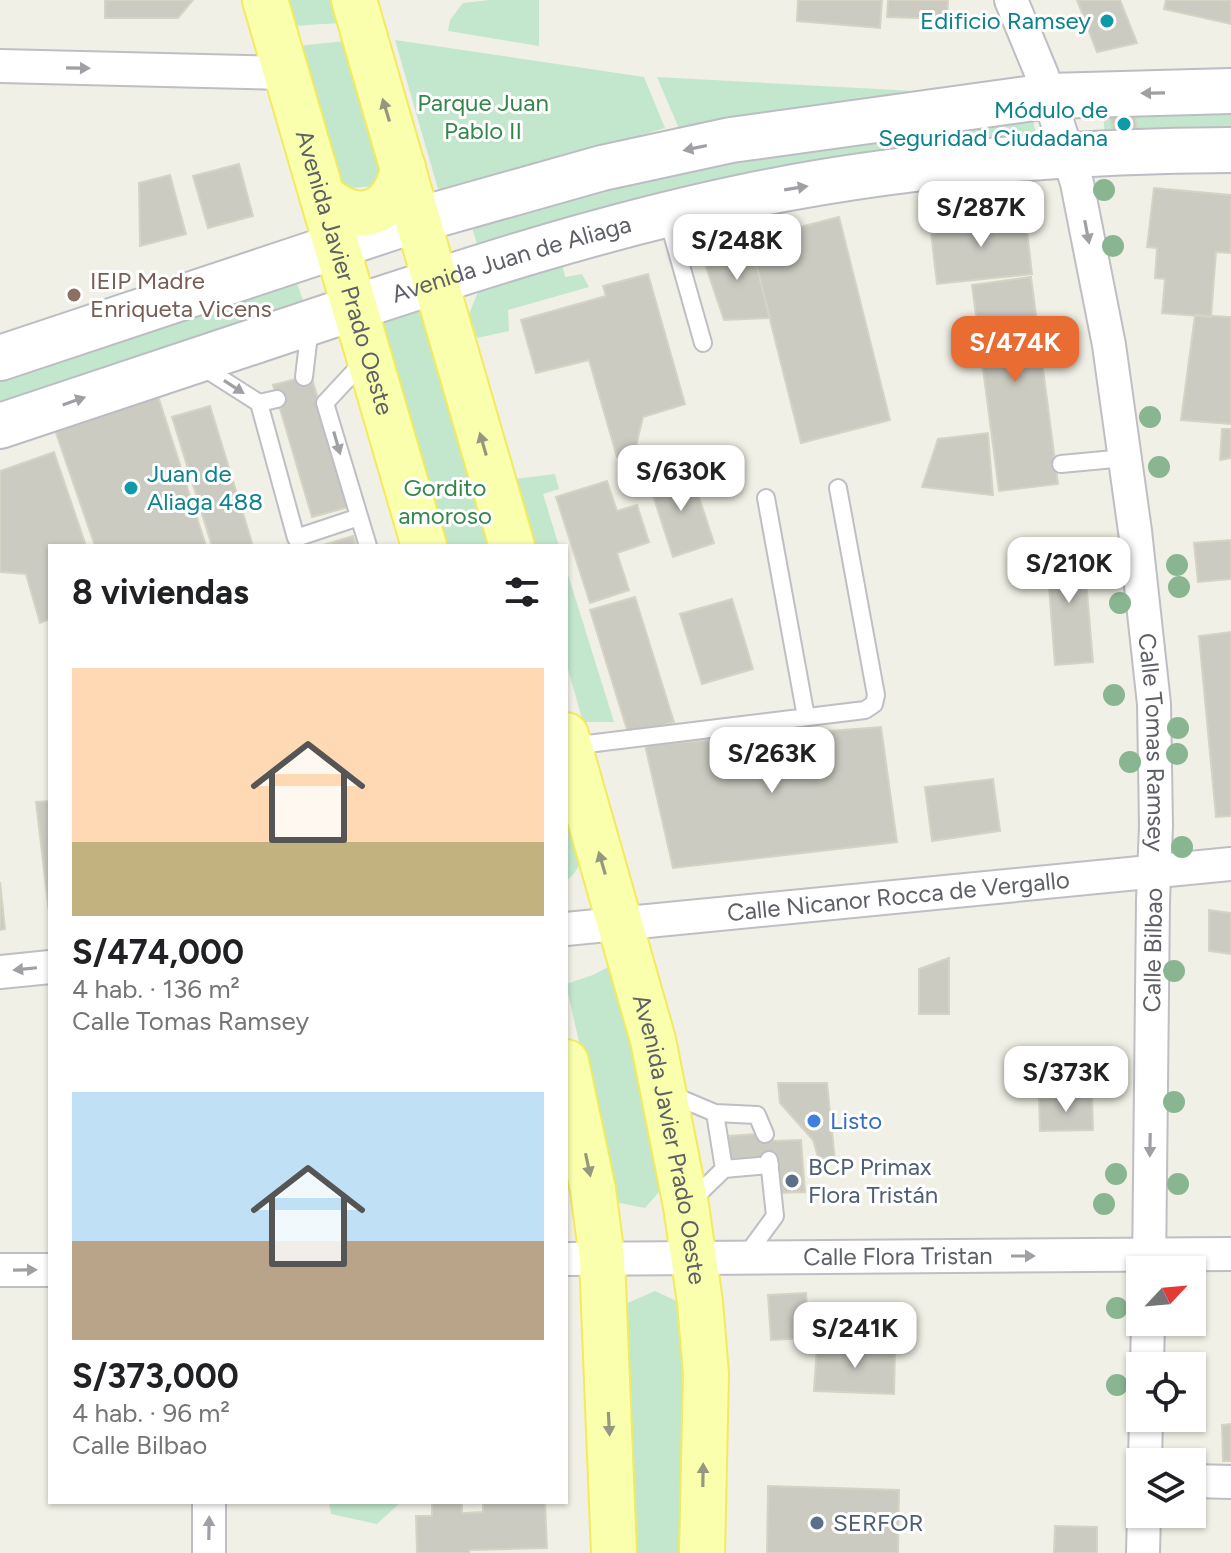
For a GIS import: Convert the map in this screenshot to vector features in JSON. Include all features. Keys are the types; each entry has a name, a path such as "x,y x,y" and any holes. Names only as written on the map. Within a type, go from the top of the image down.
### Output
{"main road":[{"name":"Avenida Javier Prado Oeste","path":"265,0 423,544"},
{"path":"354,0 511,544"},
{"path":"0,358 418,220 602,168 731,140 1049,96 1231,91"},
{"name":"Avenida Juan de Aliaga","path":"0,426 436,279 667,214 745,196 852,178 1032,156 1231,150"},
{"path":"322,195 345,212 374,212 392,198 401,185 403,167"},
{"name":"Avenida Javier Prado Oeste","path":"568,741 650,1028 686,1206 706,1374 702,1553"},
{"path":"568,1071 593,1190 584,1258 614,1553"}],"street":[{"name":"Calle Tomas Ramsey","path":"1011,0 1070,156 1109,345 1154,704 1154,871"},
{"path":"0,66 286,73"},
{"name":"Calle Nicanor Rocca de Vergallo","path":"568,929 1231,864"},
{"name":"Calle Bilbao","path":"1149,1256 1154,871"},
{"path":"0,972 48,967"},
{"name":"Calle Flora Tristan","path":"1206,1256 1231,1254"},
{"name":"Calle Flora Tristan","path":"584,1258 1126,1262"},
{"path":"0,1270 48,1270"},
{"path":"1206,1481 1231,1482"},
{"path":"209,1504 209,1553"},
{"path":"1143,1553 1144,1528"}],"lane":[{"path":"667,214 703,343"},
{"path":"304,377 310,322"},
{"path":"367,544 321,401 369,356"},
{"path":"193,361 259,403 296,538 359,517"},
{"path":"259,403 277,399"},
{"path":"1061,464 1125,458"},
{"path":"568,741 865,710 874,704 876,695 838,488"},
{"path":"766,498 806,717"},
{"path":"663,1090 715,1113 757,1115 765,1134"},
{"path":"715,1113 724,1169"},
{"path":"686,1206 724,1169 769,1162 775,1216 745,1257"}],"green space":[{"path":"284,0 333,0 340,23 292,26"},
{"path":"539,0 539,46 448,31 450,20 463,3"},
{"name":"Parque Juan Pablo II","path":"395,40 644,77 665,128 440,196"},
{"path":"345,41 386,179 375,186 339,189 298,46"},
{"path":"657,77 969,94 680,131"},
{"path":"1231,100 1231,137 1106,147 1102,102"},
{"path":"1032,115 1037,140 479,251 470,221 737,152"},
{"path":"562,263 565,277 582,274 589,287 508,310 509,331 477,338 469,314 483,280"},
{"path":"294,274 305,306 0,414 0,370"},
{"name":"Gordito amoroso","path":"418,285 492,544 421,544 354,307"},
{"path":"555,474 559,489 543,494 558,544 532,544 515,479"},
{"path":"568,574 614,722 583,722 568,669"},
{"path":"568,804 580,843 580,863 568,879"},
{"path":"614,964 667,1183 645,1208 615,1202 568,993 568,983"},
{"path":"655,1291 685,1305 686,1553 628,1553 623,1305"},
{"path":"329,1504 399,1504 377,1524 331,1514"}],"building":[{"path":"105,0 193,0 178,18 105,18"},
{"path":"798,0 882,0 880,28 797,21"},
{"path":"888,0 948,0 947,19 887,17"},
{"name":"Edificio Ramsey","path":"1077,0 1120,0 1137,43 1097,52"},
{"path":"1166,0 1231,0 1231,24 1164,9"},
{"name":"Módulo de Seguridad Ciudadana","path":"1134,111 1138,132 1120,134 1113,130 1110,117 1116,113"},
{"path":"239,164 253,216 208,228 193,176"},
{"path":"170,175 186,234 140,246 139,183"},
{"path":"1154,188 1231,195 1231,253 1216,252 1211,317 1162,313 1165,279 1155,278 1157,248 1147,247"},
{"path":"1154,188 1231,195 1231,253 1216,252 1211,317 1162,313 1165,279 1155,278 1157,248 1147,247"},
{"path":"1025,213 1032,274 937,284 930,224"},
{"path":"839,217 890,420 801,443 750,240"},
{"path":"750,240 770,318 724,320 701,252"},
{"path":"648,274 685,404 643,417 636,446 617,457 589,360 536,373 521,320 606,296 603,286"},
{"path":"1031,277 1058,484 999,491 972,285"},
{"path":"1195,315 1231,317 1231,424 1181,420"},
{"path":"311,375 349,507 312,517 273,385"},
{"name":"Juan de Aliaga 488","path":"158,396 205,544 94,544 55,430"},
{"path":"210,406 252,544 211,544 172,417"},
{"path":"1222,429 1231,429 1231,458 1220,460"},
{"path":"988,433 993,495 922,487 938,439"},
{"path":"54,452 85,544 48,544 48,620 40,623 26,574 0,572 0,471"},
{"path":"690,470 714,543 673,557 649,483"},
{"path":"607,481 617,511 637,505 649,542 617,553 629,590 590,603 556,497"},
{"path":"353,536 355,544 327,544"},
{"path":"1231,540 1231,579 1198,582 1194,543"},
{"path":"1083,545 1093,662 1055,665 1046,548"},
{"path":"635,597 674,722 629,736 590,610"},
{"path":"732,599 753,669 702,684 680,614"},
{"path":"1231,632 1231,816 1216,817 1199,636"},
{"path":"881,727 897,842 673,868 645,745"},
{"path":"993,779 1000,831 932,841 925,787"},
{"path":"48,801 48,904 36,802"},
{"path":"0,882 5,929 0,930"},
{"path":"1209,910 1231,913 1231,954 1209,951"},
{"path":"949,958 949,1014 919,1014 919,969"},
{"name":"Listo","path":"778,1083 827,1083 835,1161 818,1157 813,1140 780,1103"},
{"path":"1092,1097 1093,1130 1040,1131 1039,1098"},
{"path":"772,1133 773,1141 801,1140 805,1192 778,1193 775,1159 730,1162 729,1136"},
{"path":"806,1293 809,1338 771,1340 768,1295"},
{"path":"817,1345 895,1349 894,1394 814,1391"},
{"path":"1231,1424 1231,1461 1223,1461 1222,1425"},
{"path":"768,1486 899,1490 898,1553 767,1553"},
{"path":"432,1504 462,1504 462,1513 483,1512 483,1504 545,1504 547,1548 417,1553 416,1516 432,1516"},
{"path":"1055,1526 1097,1527 1097,1553 1054,1553"}],"place":[{"name":"Edificio Ramsey","path":"1107,21"},
{"name":"Módulo de Seguridad Ciudadana","path":"1124,124"},
{"name":"IEIP Madre Enriqueta Vicens","path":"74,295"},
{"name":"Juan de Aliaga 488","path":"131,488"},
{"name":"Listo","path":"814,1121"},
{"name":"BCP Primax Flora Tristán","path":"792,1181"},
{"name":"SERFOR","path":"817,1523"}]}
